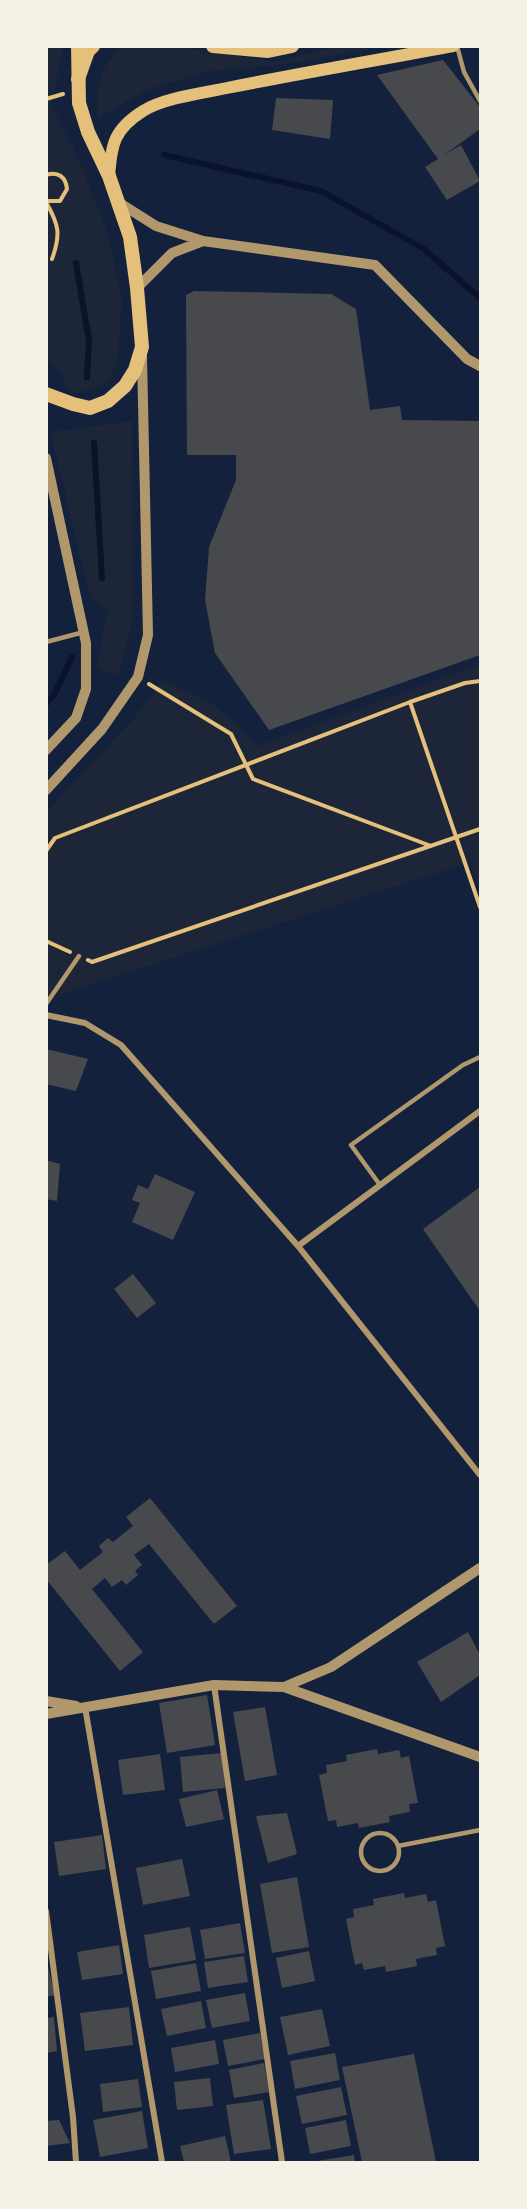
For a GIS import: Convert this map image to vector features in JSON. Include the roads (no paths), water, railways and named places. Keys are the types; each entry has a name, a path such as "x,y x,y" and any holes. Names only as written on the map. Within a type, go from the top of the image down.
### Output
{"main road":[{"path":"46,394 90,408 108,401 125,386 135,370 142,347 130,237 109,176 88,132 79,103 78,46"},
{"path":"78,79 88,51 93,46"},
{"path":"213,46 268,51 292,46"},
{"path":"109,176 112,145 123,127 144,110 190,96 455,46"}],"street":[{"path":"118,202 156,226 203,241 375,265 467,358 480,366"},
{"path":"137,288 172,253 203,241"},
{"path":"46,790 102,729 138,677 148,635 142,347"},
{"path":"46,458 87,642 86,689 76,718 46,750"},
{"path":"46,1015 85,1023 121,1045 298,1246 480,1475"},
{"path":"298,1246 480,1111"},
{"path":"284,1687 331,1667 480,1568"},
{"path":"214,1685 282,2163"},
{"path":"46,1714 214,1685 284,1687 480,1757"},
{"path":"46,1701 85,1707"},
{"path":"85,1707 162,2163"},
{"path":"46,1911 73,2117 76,2163"}],"lane":[{"path":"455,46 464,72 480,101"},
{"path":"46,642 84,632"},
{"path":"46,1004 79,956"},
{"path":"380,1185 351,1145 463,1065 480,1056"},
{"path":"398,1846 480,1830"},
{"path":"374,1834 388,1835 398,1846 397,1860 386,1870 371,1869 362,1858 363,1843 374,1834"}],"waterway":[{"path":"164,155 321,191 424,249 480,298"},
{"path":"76,263 89,341 87,377"},
{"path":"94,443 102,578"},
{"path":"46,704 54,695 72,657"}]}
